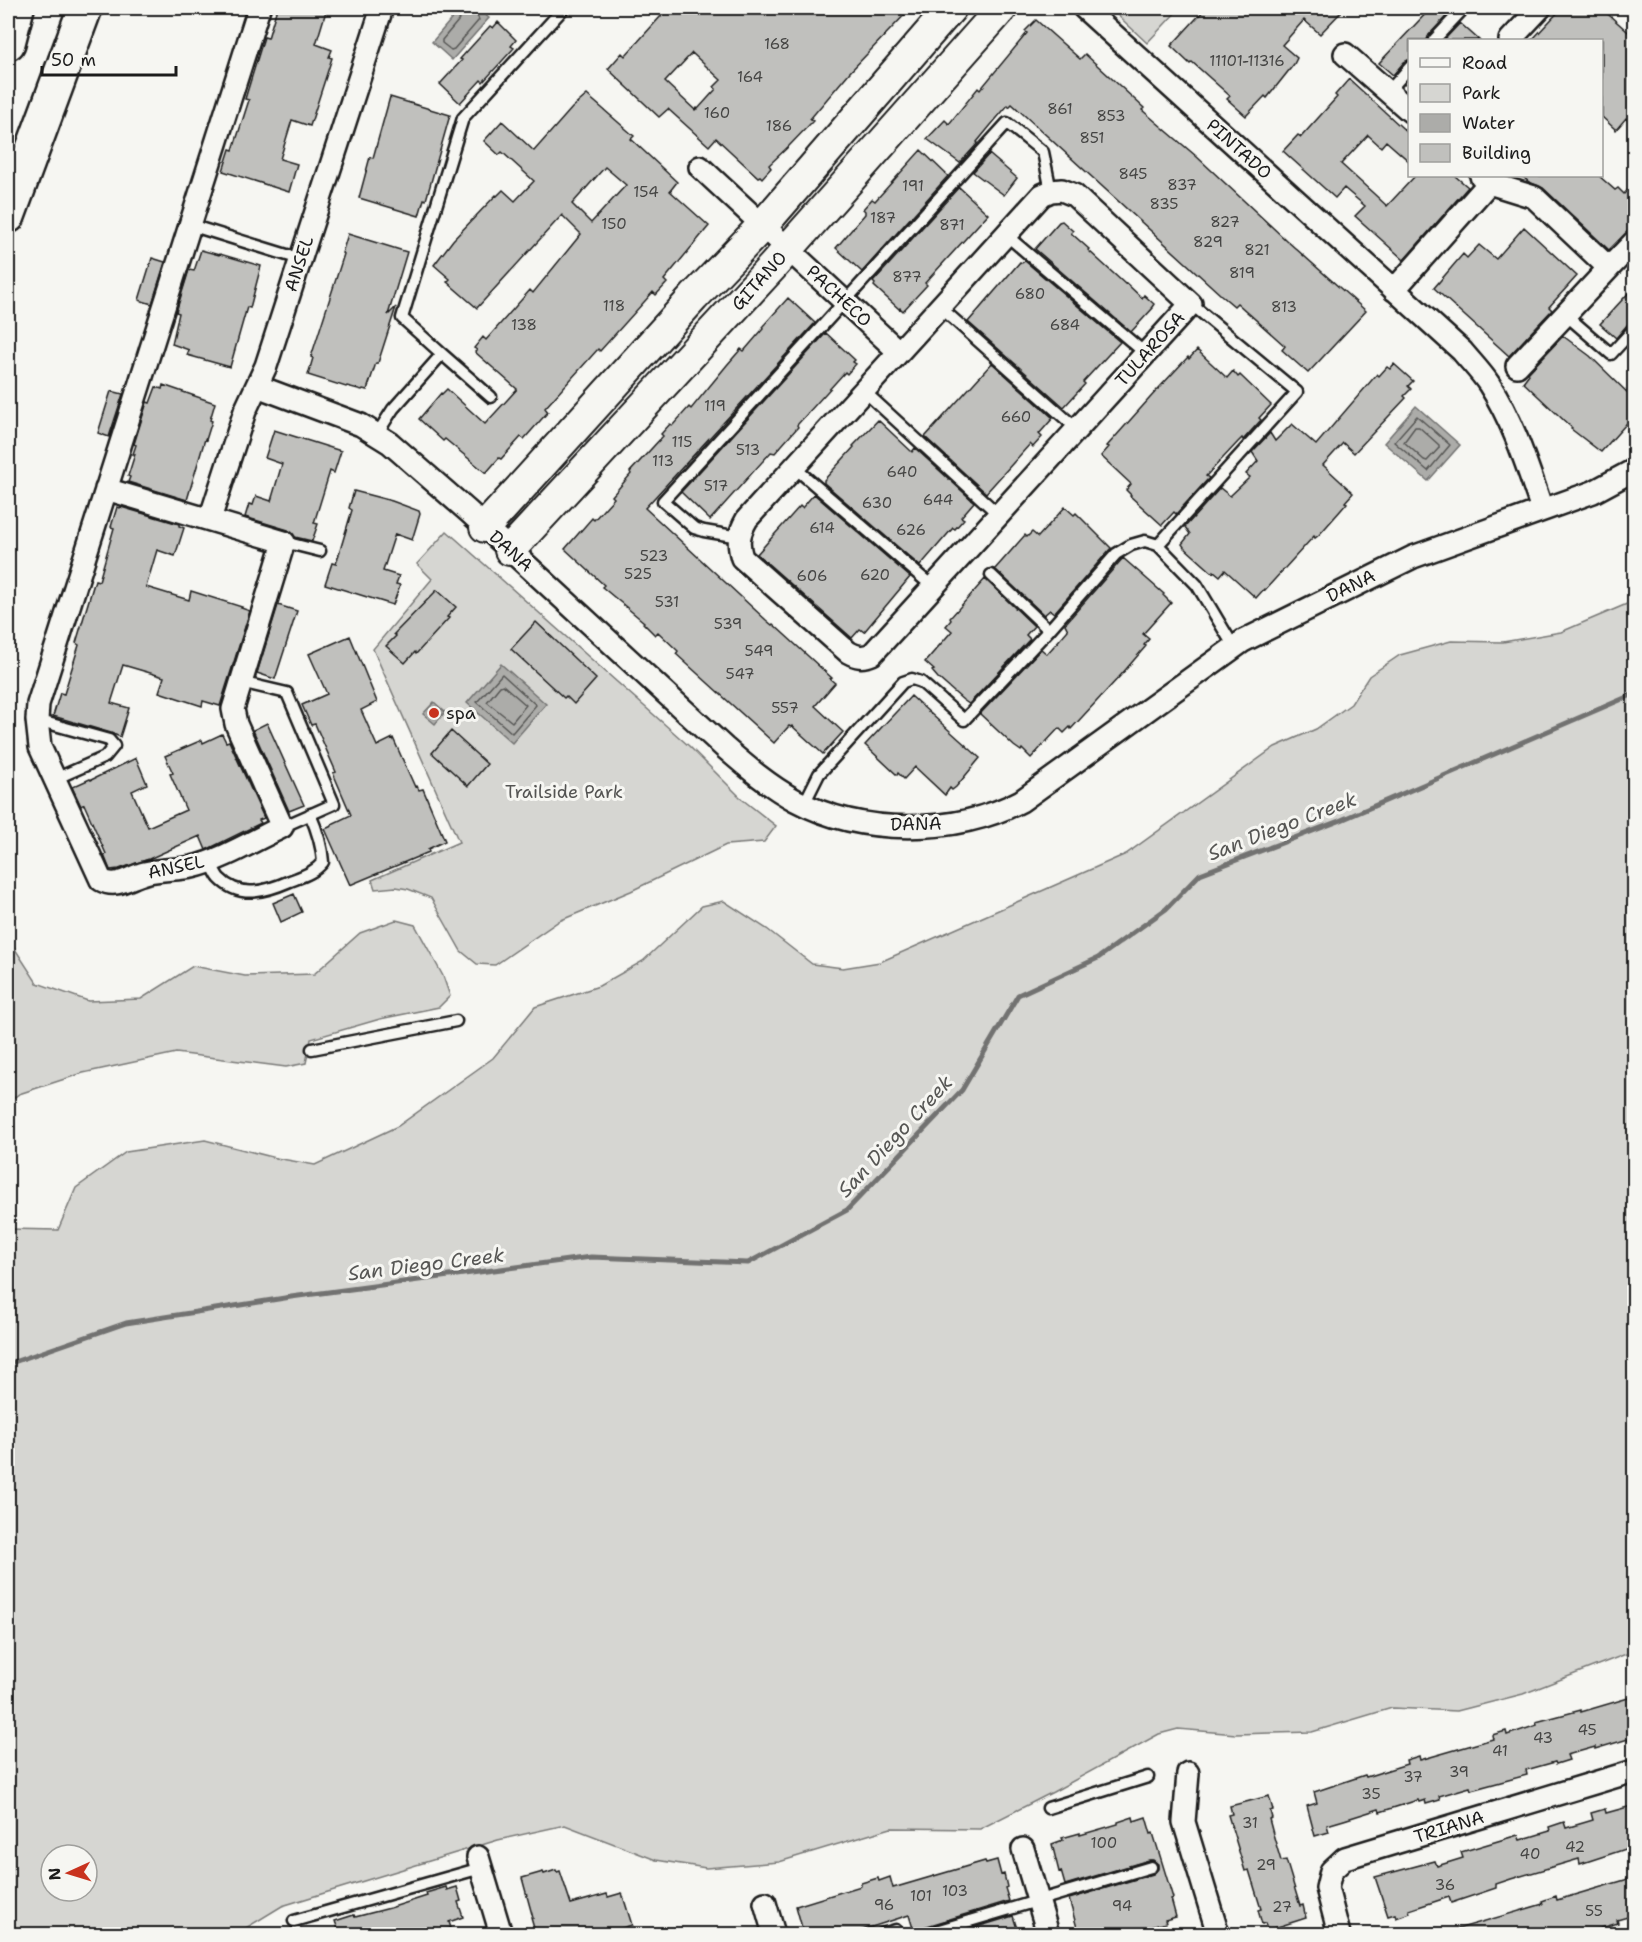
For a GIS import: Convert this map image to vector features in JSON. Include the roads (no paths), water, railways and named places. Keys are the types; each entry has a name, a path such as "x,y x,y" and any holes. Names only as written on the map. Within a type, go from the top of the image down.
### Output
{"highway":[{"path":"8,43 17,8"},
{"path":"8,216 85,8"}],"street":[{"name":"ANSEL","path":"260,8 38,704 37,720 40,747 101,880 108,884 116,884 156,870 191,867 210,861 282,827"},
{"name":"ANSEL","path":"210,519 245,411 266,366 382,8"},
{"name":"GITANO","path":"485,527 694,297 762,226 951,8"},
{"name":"GITANO","path":"510,550 788,250 1002,8"},
{"name":"PINTADO","path":"1084,8 1462,351 1488,382 1506,413 1521,446 1542,509"},
{"path":"1511,39 1540,8"},
{"path":"1346,54 1408,109"},
{"name":"PACHECO","path":"700,167 899,352"},
{"path":"1394,290 1485,179 1534,197 1609,268"},
{"name":"TULAROSA","path":"739,537 738,545 742,558 848,652 862,658 872,654 968,552 1191,304 1074,195 1062,190 1051,191"},
{"path":"739,537 747,519 1042,195 1051,191"},
{"path":"1517,366 1635,242"},
{"name":"DANA","path":"257,386 361,425 390,443 750,770 777,790 804,804 849,820 901,827 956,823 1009,808 1086,756 1234,647 1299,612 1413,557 1593,492 1635,470"},
{"path":"106,489 284,542 232,709 236,724 282,827"},
{"name":"TRIANA","path":"1339,1935 1327,1888 1331,1871 1345,1858 1635,1771"},
{"path":"1188,1773 1184,1822 1218,1935"},
{"path":"1023,1849 1048,1935"},
{"path":"479,1862 501,1935"},
{"path":"765,1903 774,1935"}],"lane":[{"path":"491,397 402,318 463,118 564,8"},
{"path":"1435,39 1464,8"},
{"path":"1388,92 1408,70"},
{"path":"739,537 694,528 663,501 1007,123 1042,152 1051,191"},
{"path":"190,225 300,259"},
{"path":"1006,235 1146,354"},
{"path":"1158,545 1297,392 1191,304"},
{"path":"940,307 1077,429"},
{"path":"1566,315 1611,354 1635,329"},
{"path":"377,434 393,410 442,354"},
{"path":"864,391 999,515"},
{"path":"794,467 933,587"},
{"path":"804,804 819,774 903,682 912,679 921,682 964,720 1049,630 1116,554 1131,545 1145,541 1158,545 1197,585 1234,647"},
{"path":"284,542 320,551"},
{"path":"991,575 1049,630"},
{"path":"240,682 287,693 334,804 282,827"},
{"path":"37,720 109,740 114,746 105,757 55,779"},
{"path":"210,861 219,877 235,888 252,892 268,890 315,871 323,862 320,838 310,814"},
{"path":"312,1049 456,1021"},
{"path":"1048,1808 1148,1777"},
{"path":"294,1921 479,1862"},
{"path":"926,1935 1151,1867"},
{"path":"882,1935 896,1930"}],"water":[{"path":"461,8 477,8 489,18 452,60 432,42"},
{"path":"1416,406 1460,445 1428,481 1384,443"},
{"path":"501,664 546,704 512,743 467,703"},
{"name":"spa","path":"434,702 445,712 435,724 423,714"}],"waterway":[{"name":"San Diego Creek","path":"8,1364 126,1323 291,1297 591,1257 748,1263 847,1210 962,1090 1018,995 1098,958 1166,909 1200,874 1339,821 1634,694"}],"place":[{"name":"spa","path":"434,713"}],"park label":[{"name":"Trailside Park","path":"564,792"}]}
